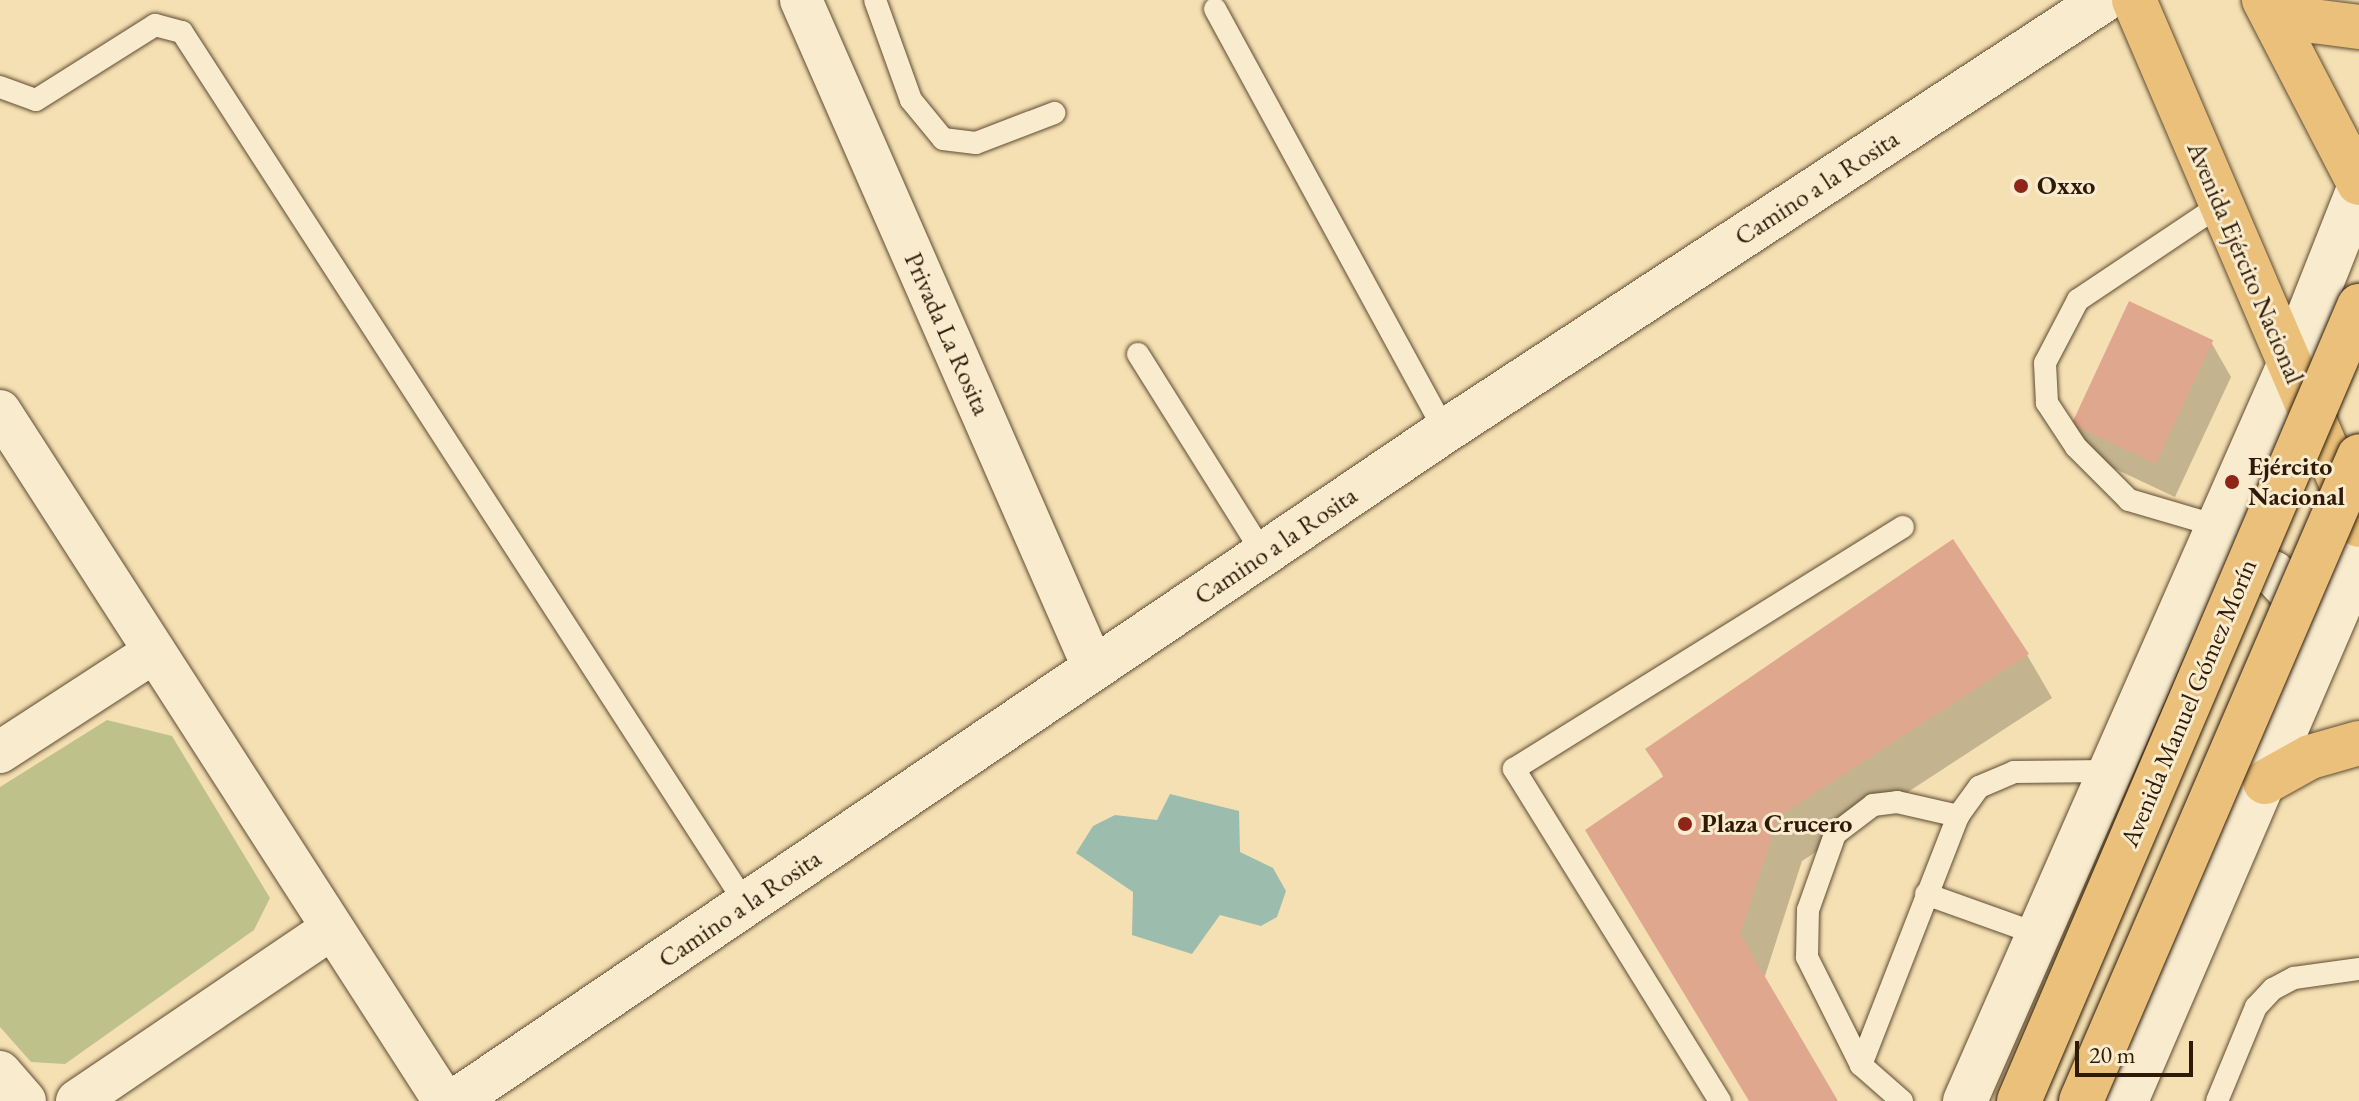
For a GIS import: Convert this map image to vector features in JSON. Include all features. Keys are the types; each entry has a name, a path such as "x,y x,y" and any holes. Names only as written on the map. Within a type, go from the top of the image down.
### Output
{"main road":[{"name":"Avenida Ejército Nacional","path":"2134,0 2359,525"},
{"path":"2264,0 2359,186"},
{"path":"2283,0 2313,21 2359,27"},
{"name":"Avenida Manuel Gómez Morín","path":"2019,1101 2359,306"},
{"path":"2081,1101 2359,456"},
{"path":"2265,782 2310,757 2359,743"}],"street":[{"name":"Privada La Rosita","path":"801,0 1094,669"},
{"name":"Camino a la Rosita","path":"455,1101 1445,431 2104,0"},
{"path":"1965,1101 2214,525 2289,365 2359,186"},
{"path":"0,411 444,1101"},
{"path":"2126,1101 2359,560"},
{"path":"2192,575 2233,561 2273,573 2301,603 2321,651"},
{"path":"0,752 154,652"},
{"path":"77,1101 331,929"},
{"path":"0,1072 25,1101"}],"lane":[{"path":"875,0 911,100 943,139 976,143 1054,113"},
{"path":"1215,9 1445,431"},
{"path":"0,87 36,100 155,25 182,32 746,904"},
{"path":"2214,525 2129,500 2076,447 2047,403 2045,363 2078,300 2220,205"},
{"path":"1138,354 1264,555"},
{"path":"1720,1101 1514,769 1903,527"},
{"path":"1861,1065 1958,816 1979,787 2014,772 2107,771"},
{"path":"1902,1101 1861,1065 1807,957 1808,910 1835,834 1873,805 1897,802 1958,816"},
{"path":"1926,894 2038,934"},
{"path":"2217,1101 2256,1007 2273,989 2294,978 2359,969"}],"green space":[{"path":"107,720 172,736 270,898 254,930 65,1064 31,1062 0,1027 0,787"}],"shaded area":[{"path":"1170,794 1239,811 1240,852 1273,868 1286,891 1277,917 1261,926 1220,915 1192,954 1132,935 1133,892 1076,853 1093,826 1115,815 1157,820"}],"building":[{"path":"2129,301 2213,340 2156,464 2072,424"},
{"name":"Plaza Crucero","path":"1953,539 2029,654 1778,817 1740,934 1838,1101 1749,1101 1585,830 1664,776 1645,749"}],"place":[{"name":"Oxxo","path":"2021,186"},
{"name":"Ejército Nacional","path":"2232,482"},
{"name":"Plaza Crucero","path":"1685,824"}]}
